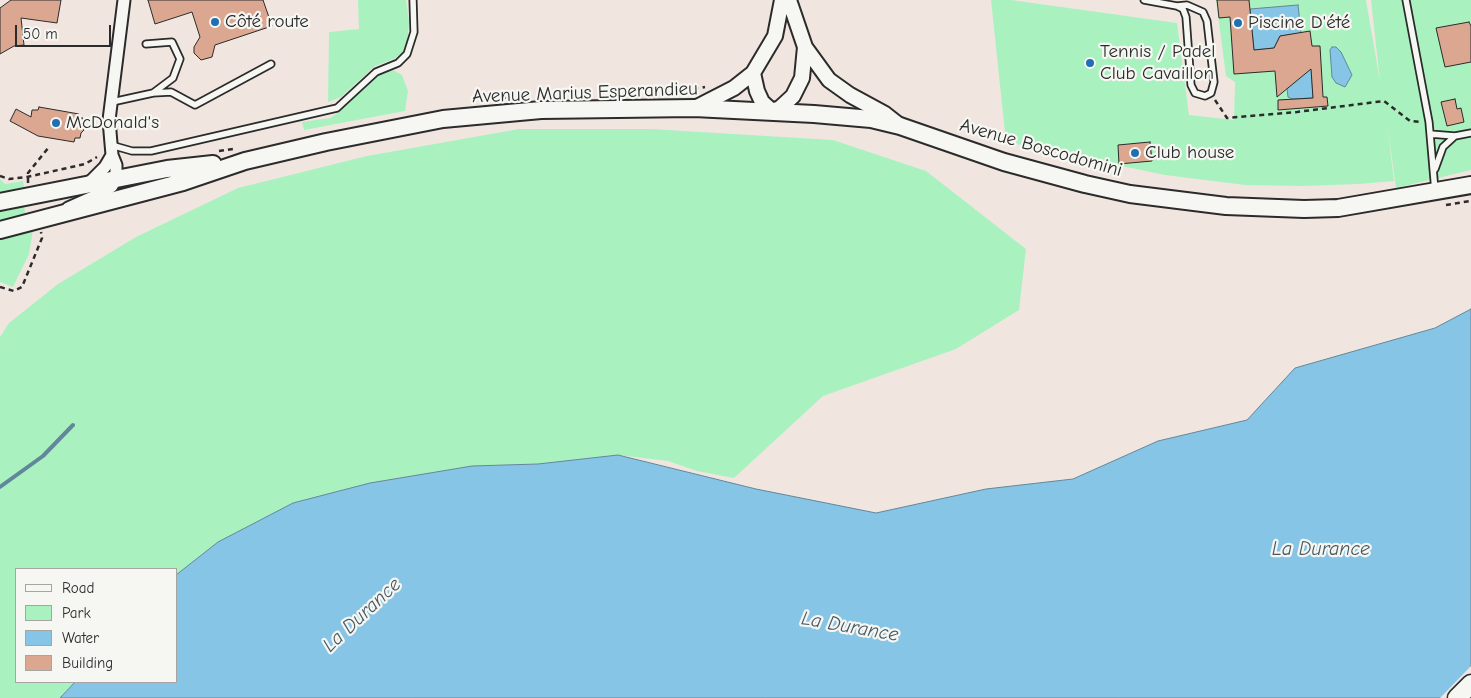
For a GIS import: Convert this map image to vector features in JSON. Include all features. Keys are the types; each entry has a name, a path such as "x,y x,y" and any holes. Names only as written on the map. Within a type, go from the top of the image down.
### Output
{"main road":[{"name":"Avenue Marius Esperandieu","path":"0,202 88,184 114,161 151,172 245,161 406,125 472,116 541,110 694,108 846,116 900,126"},
{"name":"Avenue Boscodomini","path":"900,126 1043,173 1112,190 1180,201 1235,207 1304,209 1348,206 1428,194 1471,185"},
{"name":"Avenue Marius Esperandieu","path":"0,230 183,182 245,161"},
{"path":"1457,698 1471,684"}],"street":[{"path":"55,215 81,200 104,192 112,186 114,161 109,120 110,102 124,0"},
{"path":"694,108 734,88 753,73 775,36 782,0"},
{"path":"789,0 805,47 821,70 837,88 885,114 900,126"},
{"path":"753,73 757,91 762,102 772,112 789,102 799,86 804,68 805,47"},
{"path":"88,184 104,167 114,161"}],"lane":[{"path":"114,161 132,151 151,151 337,108 376,72 398,63 407,54 414,32 413,0"},
{"path":"1144,0 1195,7 1203,12 1208,20 1214,82 1211,93 1200,96 1195,93 1191,85 1186,17 1182,9 1177,6"},
{"path":"1406,0 1430,134 1434,173"},
{"path":"146,44 172,42 180,59 173,78 153,93"},
{"path":"110,102 153,93 171,92 195,105 271,64"},
{"path":"1430,134 1455,136 1471,132"},
{"path":"1428,194 1443,147 1455,136"}],"path":[{"path":"1211,93 1227,118 1384,101 1410,122 1428,122"},
{"path":"0,176 9,179 27,177 85,164 97,157 114,161"},
{"path":"1428,194 1449,206 1471,201"}],"green space":[{"path":"358,0 406,0 409,20 408,38 404,52 394,59 375,66 341,97 328,102 329,32 359,29"},
{"path":"991,0 1011,0 1177,23 1189,115 1234,120 1235,82 1226,76 1216,0 1366,0 1380,81 1371,0 1471,0 1471,170 1396,188 1387,123 1394,181 1359,184 1245,185 1165,175 1006,142"},
{"path":"393,70 402,75 408,91 405,111 304,130 302,122 330,118 339,112 369,79"},
{"path":"519,129 651,129 833,140 926,171 1026,249 1019,310 956,349 823,396 734,478 697,471 668,461 618,455 538,464 472,466 370,483 293,503 218,542 178,573 178,568 15,568 15,683 74,683 60,698 0,698 0,337 9,323 58,284 136,237 238,188 367,156"},
{"path":"0,179 5,184 23,181 24,187 0,192"},
{"path":"24,206 26,217 0,224 0,211"},
{"path":"33,230 29,254 13,287 0,282 0,238"}],"water":[{"path":"1298,5 1301,33 1280,36 1274,48 1254,50 1250,9"},
{"path":"1332,47 1336,47 1341,52 1352,75 1345,87 1336,83 1332,77 1330,50"},
{"path":"1311,65 1313,98 1292,99 1288,97 1287,88"},
{"name":"La Durance","path":"1471,309 1471,698 60,698 74,683 178,683 178,573 218,542 293,503 370,483 472,466 538,464 618,455 756,489 876,513 986,489 1073,479 1158,441 1247,420 1295,368 1435,328"}],"pier":[{"path":"1471,666 1471,698 1440,698"}],"building":[{"path":"11,0 61,0 57,23 21,18 24,45 14,46 0,54 0,8"},
{"path":"148,0 263,0 272,26 215,45 212,57 201,60 194,53 194,47 200,37 192,12 155,24"},
{"path":"1217,0 1249,0 1254,50 1274,48 1280,36 1310,31 1312,46 1320,46 1323,97 1327,97 1328,106 1278,110 1278,100 1313,98 1311,69 1277,97 1275,71 1234,74 1230,17 1219,18"},
{"path":"1469,22 1471,26 1471,62 1445,67 1436,28"},
{"path":"1455,99 1457,109 1461,108 1464,122 1447,126 1441,102"},
{"name":"McDonald's","path":"39,107 79,114 78,118 83,118 81,126 84,130 80,138 75,138 74,142 38,136 10,121 16,109 31,117 32,110 38,110"},
{"name":"Club house","path":"1150,142 1152,161 1119,164 1118,145"}],"waterway":[{"path":"0,487 43,456 73,425"}],"place":[{"name":"Côté route","path":"215,22"},
{"name":"Piscine D'été","path":"1238,23"},
{"name":"Tennis / Padel Club Cavaillon","path":"1090,63"},
{"name":"McDonald's","path":"56,123"},
{"name":"Club house","path":"1135,153"}]}
